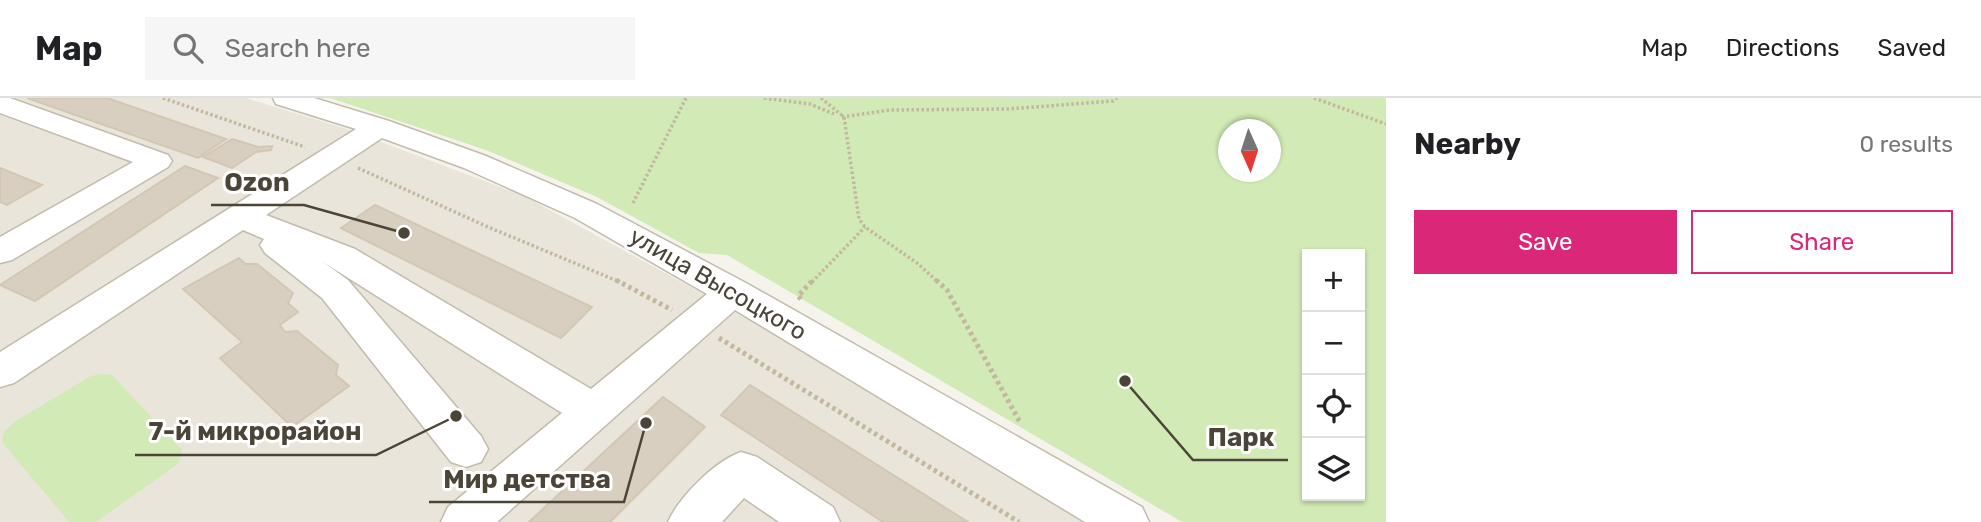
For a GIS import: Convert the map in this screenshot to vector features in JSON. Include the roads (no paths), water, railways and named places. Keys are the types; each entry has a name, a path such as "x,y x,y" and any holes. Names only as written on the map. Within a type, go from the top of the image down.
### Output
{"street":[{"name":"улица Высоцкого","path":"286,98 379,127 475,162 586,211 733,292 1126,522"},
{"path":"0,104 157,161 14,230 0,252"},
{"path":"8,355 240,217 379,127"},
{"path":"240,217 343,257 594,412"},
{"path":"240,217 335,289 466,449"},
{"path":"464,522 733,292"},
{"path":"691,522 741,471 817,522"}],"place":[{"name":"Ozon","path":"404,233"},
{"name":"Парк","path":"1125,381"},
{"name":"7-й микрорайон","path":"456,416"},
{"name":"Мир детства","path":"646,423"}]}
